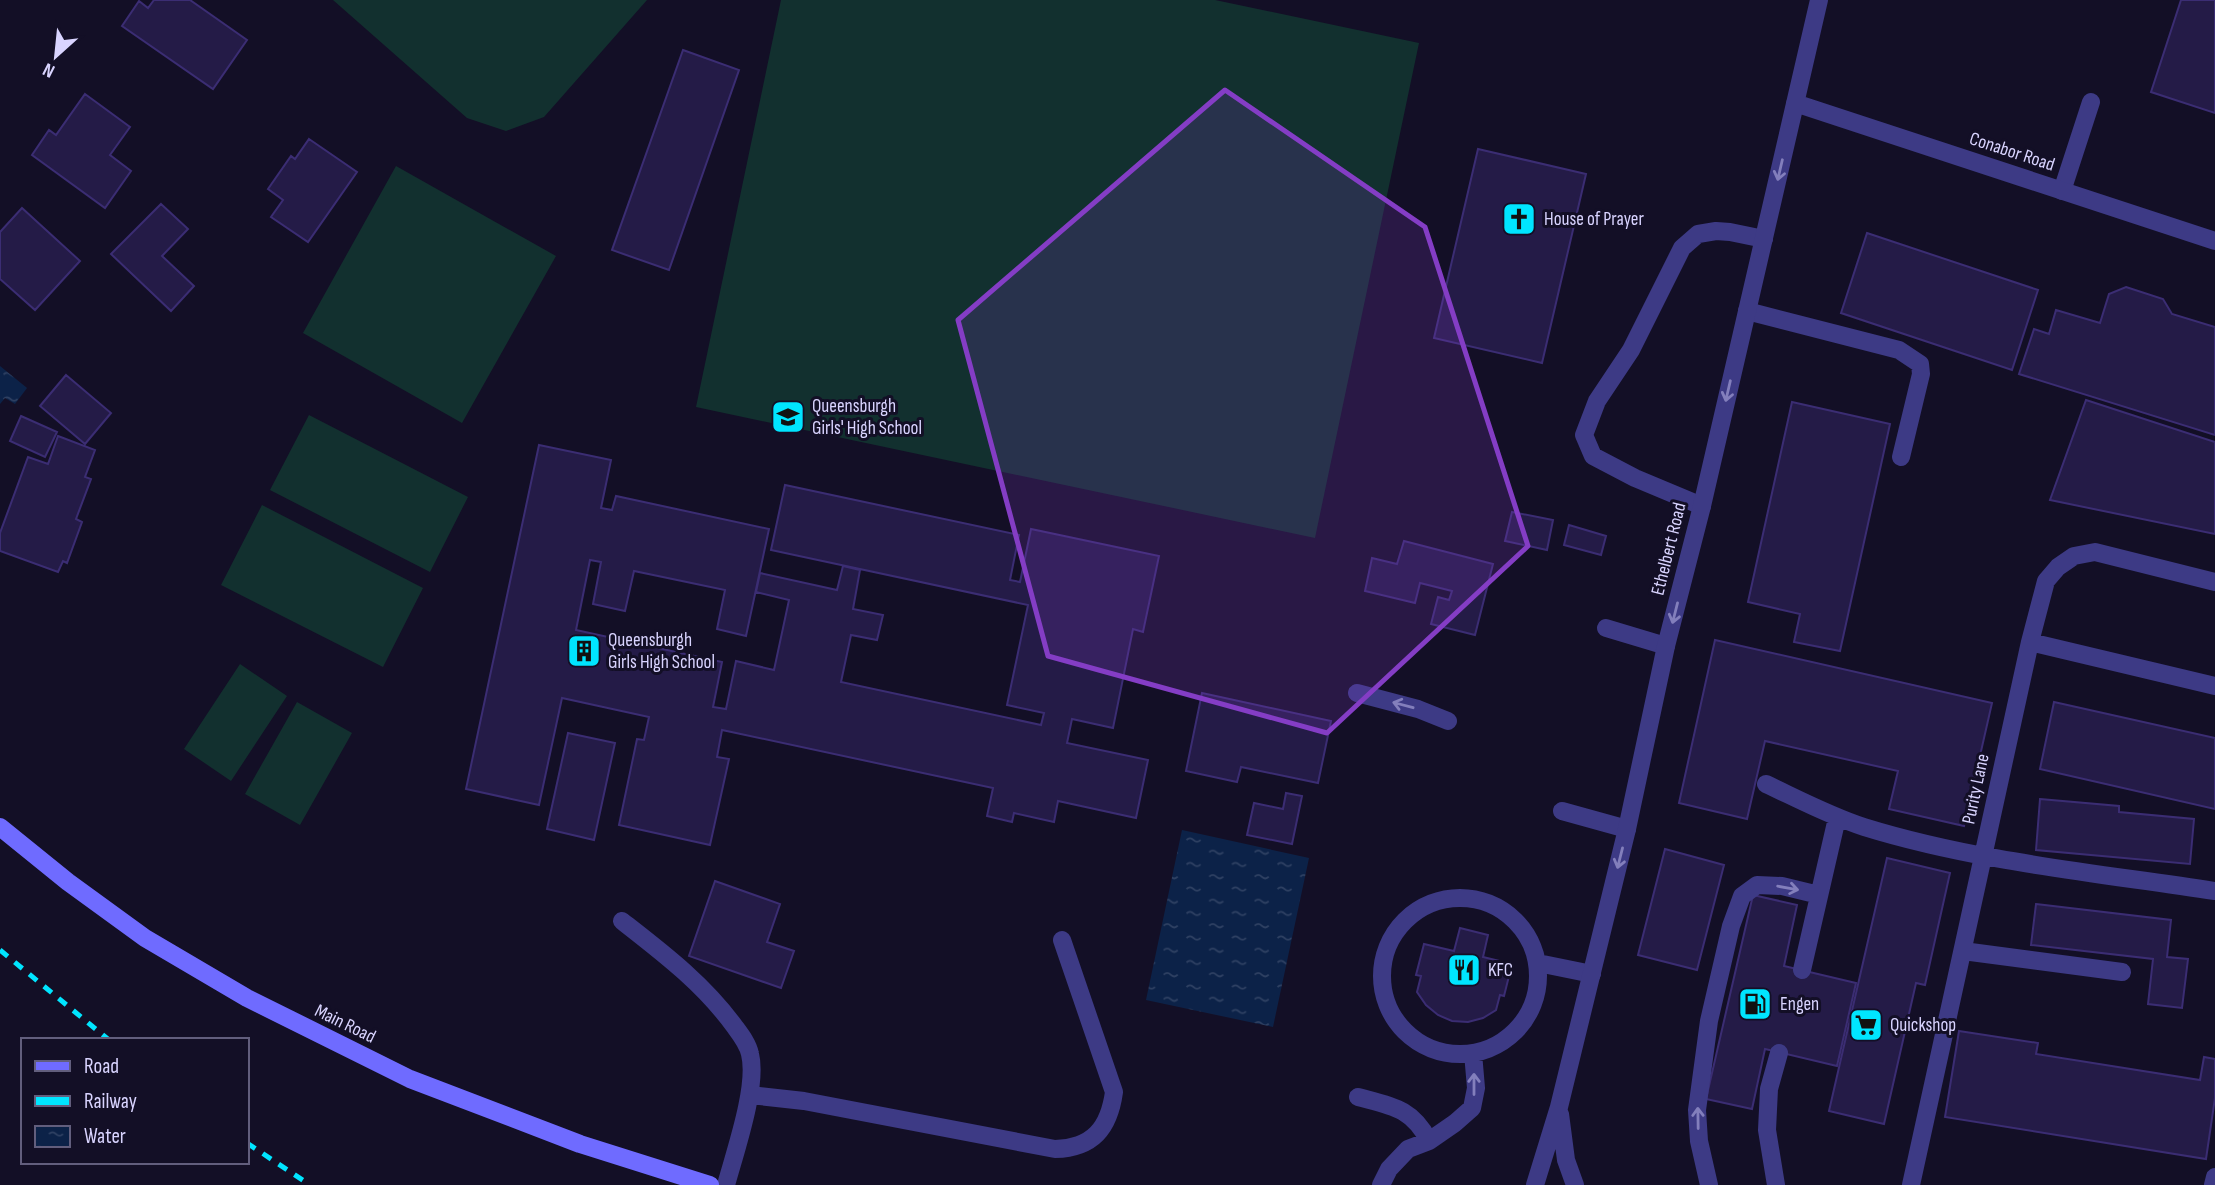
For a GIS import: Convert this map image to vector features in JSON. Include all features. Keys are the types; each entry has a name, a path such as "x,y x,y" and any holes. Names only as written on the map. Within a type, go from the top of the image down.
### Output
{"main road":[{"name":"Main Road","path":"0,827 68,882 145,938 247,998 410,1079 580,1144 710,1185"}],"street":[{"name":"Ethelbert Road","path":"1535,1185 1559,1107 1627,829 1666,646 1702,506 1819,0"},
{"path":"2062,191 2091,102"},
{"name":"Conabor Road","path":"1795,103 2215,241"},
{"path":"1702,506 1634,478 1592,456 1584,435 1597,401 1631,351 1682,248 1698,234 1716,232 1764,239"},
{"path":"1747,311 1899,350 1920,365 1921,374 1900,457"},
{"name":"Purity Lane","path":"1911,1185 2030,642 2046,581 2058,567 2074,556 2095,552 2215,582"},
{"path":"1605,628 1666,646"},
{"path":"2030,642 2215,686"},
{"path":"1357,693 1418,709 1448,721"},
{"path":"1766,784 1837,818 1886,833 1983,856 2215,891"},
{"path":"1562,811 1627,829"},
{"path":"1802,970 1837,818"},
{"path":"1709,1185 1699,1141 1697,1110 1709,1021 1734,916 1742,896 1757,885 1782,886 1819,895"},
{"path":"1449,898 1476,899 1502,908 1522,926 1536,951 1538,963 1535,1004 1520,1028 1499,1045 1473,1054 1452,1054 1431,1048 1412,1038 1397,1023 1387,1004 1382,983 1383,961 1390,941 1401,923 1423,906 1449,898"},
{"path":"622,921 718,1003 744,1040 751,1056 750,1095 726,1185"},
{"path":"750,1095 804,1101 1055,1149 1081,1146 1095,1138 1103,1126 1112,1107 1114,1092 1062,940"},
{"path":"1963,951 2122,972"},
{"path":"1538,963 1592,974"},
{"path":"1776,1185 1768,1130 1769,1089 1779,1053"},
{"path":"1381,1185 1389,1169 1408,1149 1429,1141 1455,1124 1472,1108 1476,1088 1473,1054"},
{"path":"1358,1097 1400,1108 1413,1118 1429,1141"},
{"name":"Ethelbert Road","path":"1559,1107 1566,1160 1574,1185"},
{"path":"2213,1185 2215,1177"}],"highlighted area":[{"path":"1225,90 1425,227 1528,546 1327,733 1048,656 958,320"}],"green space":[{"path":"333,0 647,0 544,117 506,131 467,118"},
{"path":"781,0 1215,0 1419,43 1315,538 696,407"},
{"path":"396,166 556,256 462,423 303,333"},
{"path":"309,415 468,497 430,572 270,490"},
{"path":"262,505 423,588 383,667 221,585"},
{"path":"240,664 287,696 231,781 184,749"},
{"path":"297,702 352,733 300,825 245,794"}],"water":[{"path":"0,366 27,388 15,404 5,398 0,404"},
{"path":"1182,830 1309,858 1273,1027 1146,1000"}],"building":[{"path":"154,0 190,0 247,40 213,89 122,26 139,1 148,8"},
{"path":"2181,0 2215,0 2215,113 2151,92"},
{"path":"683,50 739,70 669,270 612,250"},
{"path":"85,94 130,127 110,155 131,171 105,208 32,155 49,130 56,135"},
{"path":"309,139 357,172 308,242 271,217 283,200 268,189 291,156 295,159"},
{"name":"House of Prayer","path":"1478,149 1586,174 1542,363 1434,338"},
{"path":"161,204 188,229 162,256 194,286 171,311 111,254"},
{"path":"22,208 80,261 35,310 0,279 0,232"},
{"path":"1867,233 2038,290 2012,370 1841,313"},
{"path":"2126,287 2163,299 2172,314 2215,327 2215,435 2019,374 2034,329 2049,334 2056,310 2100,323 2109,294"},
{"path":"66,375 111,413 85,444 40,406"},
{"path":"2086,400 2215,442 2215,534 2050,500"},
{"path":"1792,402 1890,424 1840,651 1794,642 1800,614 1748,602"},
{"path":"21,416 57,432 45,457 10,441"},
{"path":"58,436 95,450 85,477 91,479 76,519 82,522 67,563 63,561 58,572 0,551 0,533 28,457 48,464"},
{"name":"Queensburgh Girls High School","path":"539,445 611,460 601,508 612,510 616,496 769,529 746,636 717,629 725,590 634,571 625,611 593,604 601,562 590,560 576,630 722,662 713,707 726,709 736,661 774,670 789,600 756,592 760,573 837,590 843,566 860,570 853,609 883,615 877,640 851,635 841,682 1041,725 1044,713 1007,705 1028,605 771,550 785,485 1019,535 1010,580 1020,582 1031,529 1159,556 1143,632 1133,629 1113,728 1072,719 1067,743 1148,760 1136,818 1058,801 1054,822 1014,813 1012,822 987,816 993,788 722,730 717,757 729,759 710,845 619,825 637,739 644,740 649,717 562,698 539,805 466,789"},
{"path":"1512,512 1553,520 1547,550 1505,541"},
{"path":"1569,525 1606,536 1601,555 1564,545"},
{"path":"1404,541 1493,564 1475,635 1431,624 1438,597 1449,600 1452,591 1420,583 1415,603 1365,591 1372,558 1397,564"},
{"path":"1715,640 1992,703 1964,826 1889,809 1898,771 1765,741 1747,819 1679,803"},
{"path":"1202,693 1331,721 1318,783 1241,767 1237,782 1186,771"},
{"path":"2054,702 2215,738 2215,809 2040,769"},
{"path":"568,733 615,743 594,840 547,829"},
{"path":"1286,793 1302,796 1292,844 1247,835 1254,803 1283,809"},
{"path":"2040,799 2119,806 2119,812 2194,819 2190,864 2036,850"},
{"path":"1665,849 1724,865 1697,970 1638,955"},
{"path":"1887,858 1950,873 1925,985 1916,983 1884,1124 1829,1111"},
{"path":"715,881 780,904 767,942 794,951 781,988 689,956"},
{"path":"1753,895 1797,905 1784,966 1856,983 1837,1066 1765,1049 1752,1109 1706,1099"},
{"path":"2036,904 2171,920 2167,957 2188,959 2182,1008 2148,1004 2153,959 2031,945"},
{"name":"KFC","path":"1460,928 1488,935 1483,957 1512,964 1504,996 1500,995 1496,1010 1483,1018 1468,1022 1452,1021 1438,1015 1426,1005 1417,992 1421,976 1416,975 1424,944 1454,951"},
{"path":"1959,1031 2038,1043 2036,1054 2200,1080 2204,1057 2215,1059 2215,1098 2206,1159 1945,1117"}],"railway":[{"path":"0,950 107,1038"},
{"path":"248,1144 310,1185"}],"place":[{"name":"House of Prayer","path":"1519,219"},
{"name":"Queensburgh Girls' High School","path":"788,417"},
{"name":"Queensburgh Girls High School","path":"584,651"},
{"name":"KFC","path":"1464,970"},
{"name":"Engen","path":"1755,1004"},
{"name":"Quickshop","path":"1866,1025"}]}
